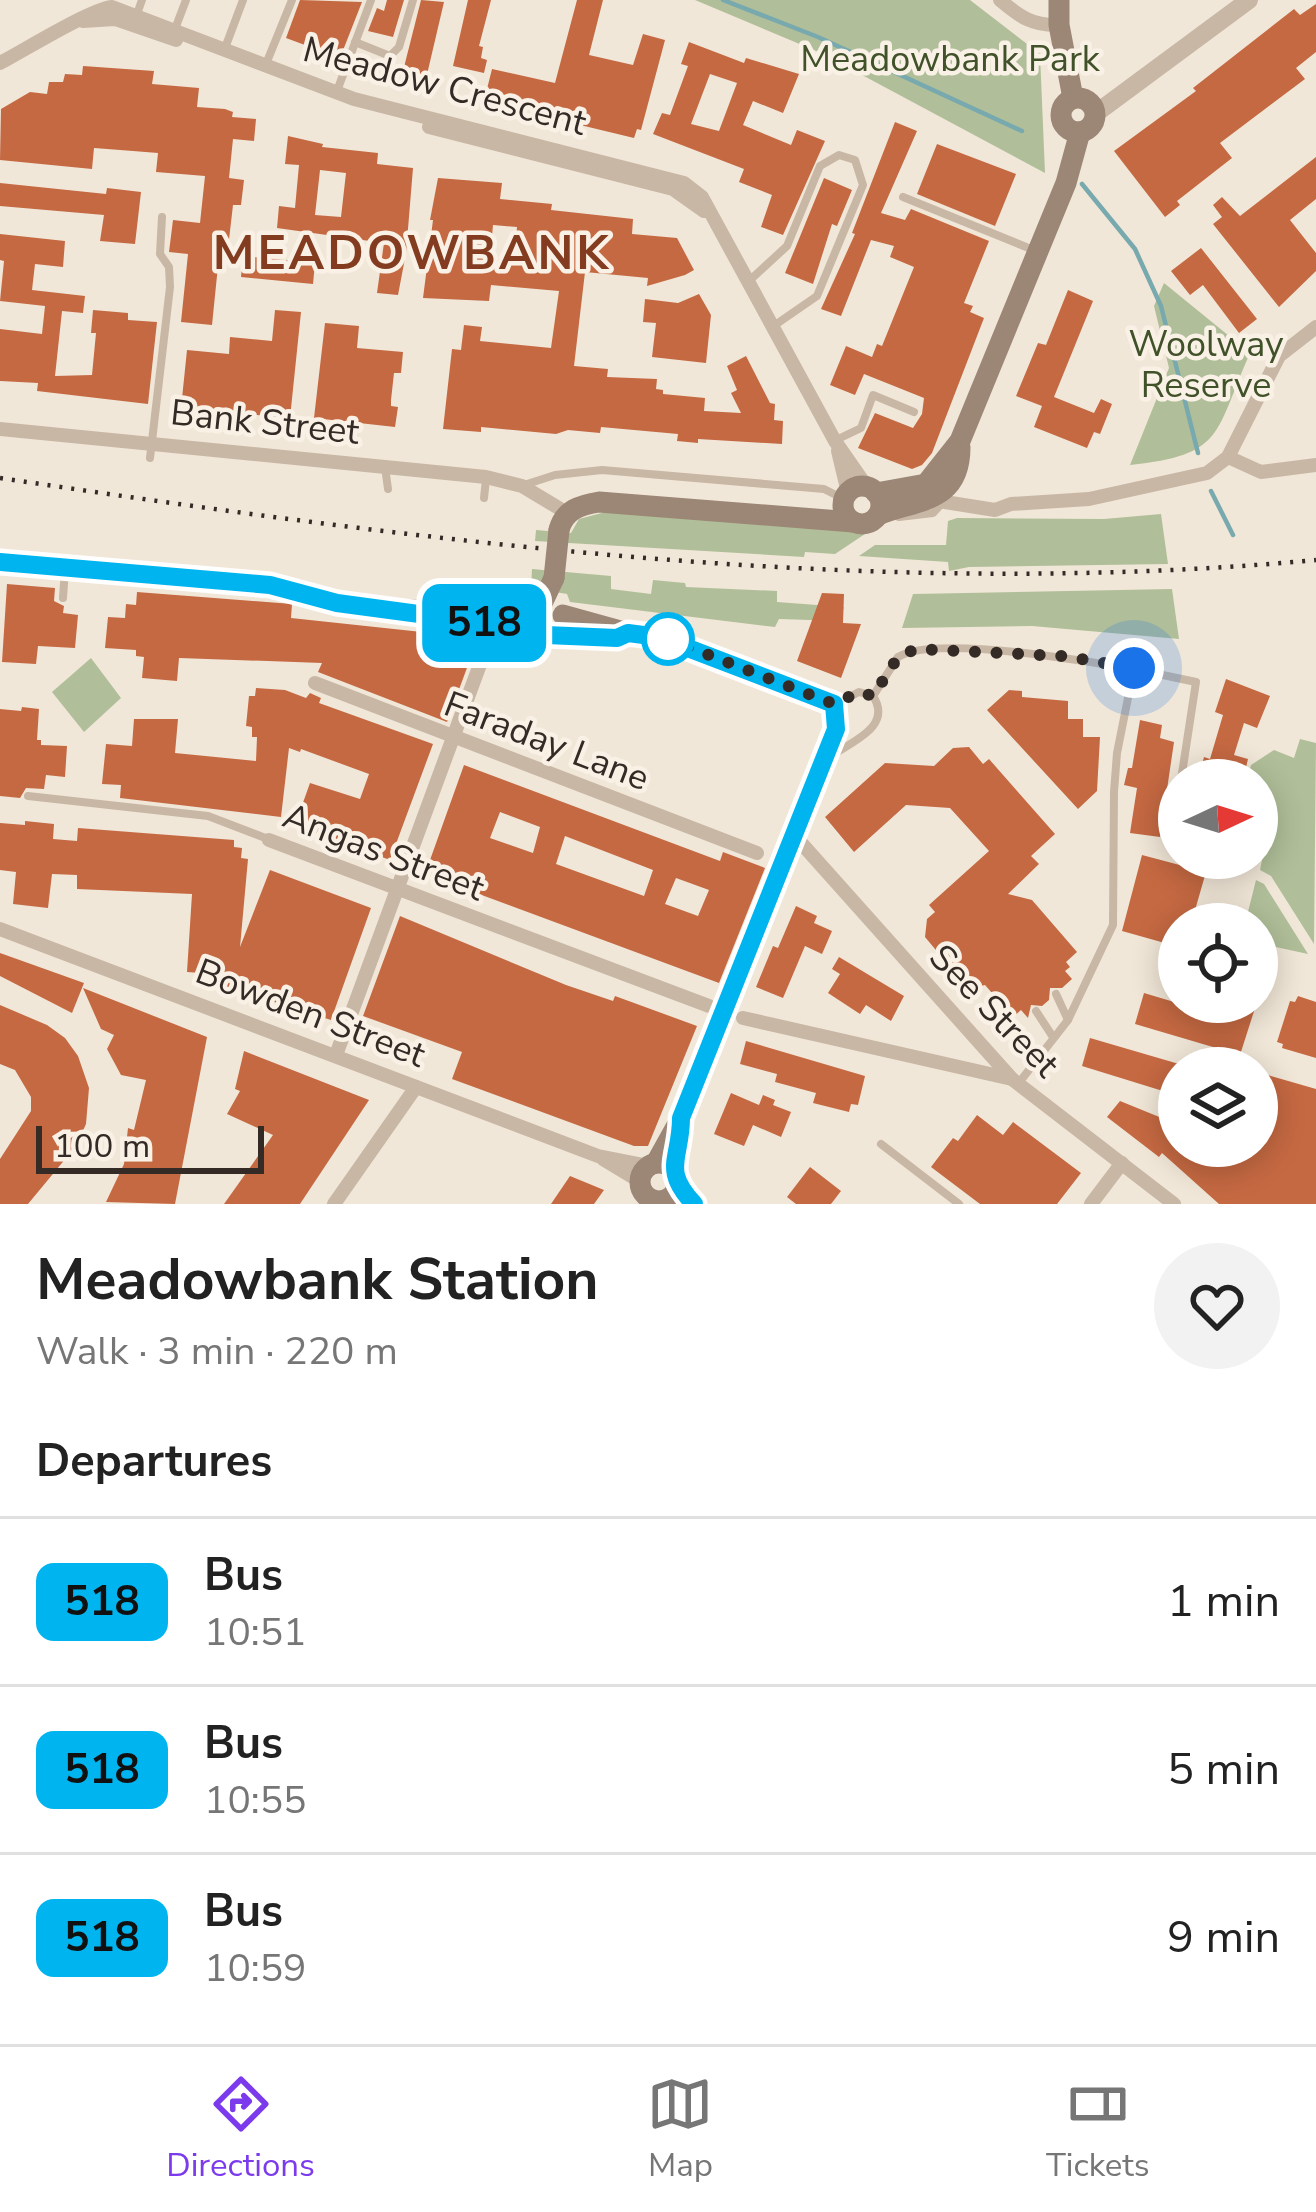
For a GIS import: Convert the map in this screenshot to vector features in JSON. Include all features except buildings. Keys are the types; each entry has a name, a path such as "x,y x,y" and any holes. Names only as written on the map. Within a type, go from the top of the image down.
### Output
{"main road":[{"path":"1059,0 1073,98"},
{"path":"1073,98 1088,100 1095,114 1091,126 1079,132 1067,129 1061,118 1063,105 1073,98"},
{"path":"937,490 960,458 960,441 1066,183 1079,132"},
{"name":"Bank Street","path":"563,522 581,506 608,502 810,522 861,503 937,490"},
{"path":"563,522 551,608 617,638 628,633 687,645 834,704 838,722 681,1118 658,1192"}],"street":[{"path":"1000,0 1021,18 1041,26 1059,25"},
{"path":"1095,114 1249,0"},
{"name":"Meadow Crescent","path":"0,63 98,9 139,7 174,30 336,92 676,179 702,197 835,441 861,503"},
{"name":"Meadow Crescent","path":"82,21 125,22 354,108 674,189 715,220"},
{"path":"1316,327 1279,356 1228,457 1261,472 1316,465"},
{"name":"Bank Street","path":"0,429 151,450 487,477 522,486 563,522"},
{"name":"Bank Street","path":"937,490 966,500 1011,504 1109,495 1208,473 1228,457"},
{"path":"0,562 270,585 337,603 497,618 551,608"},
{"path":"336,1055 497,618"},
{"name":"Faraday Lane","path":"315,683 757,853"},
{"name":"See Street","path":"794,836 1015,1082 1174,1204"},
{"name":"Angas Street","path":"269,840 709,1006"},
{"name":"Bowden Street","path":"0,929 598,1156 658,1192 694,1204"},
{"path":"743,1018 1015,1082"},
{"path":"334,1204 416,1087"},
{"path":"1091,1204 1122,1163"}],"lane":[{"path":"174,30 186,0"},
{"path":"224,49 243,0"},
{"path":"266,65 292,0"},
{"path":"336,92 371,0"},
{"path":"355,42 389,56 399,47 413,0"},
{"path":"748,282 787,246 820,166 838,155 855,160 863,185 817,296 772,327"},
{"path":"903,197 1038,252"},
{"path":"151,450 170,287 169,267 160,254 163,217"},
{"path":"835,441 861,428 873,395 914,412"},
{"path":"385,466 388,490"},
{"name":"Bank Street","path":"522,486 555,475 602,470 824,489 861,503"},
{"path":"484,498 487,477"},
{"path":"63,598 65,567"},
{"path":"873,696 898,657 916,649 1063,656 1134,668 1196,682 1184,759"},
{"path":"1015,1082 1068,1020 1113,925 1114,792 1134,668"},
{"path":"823,761 877,723 880,710 873,696 859,692 834,704"},
{"name":"Angas Street","path":"28,796 208,816 269,840"},
{"path":"1055,994 1068,1020"},
{"path":"1036,1011 1053,1037"},
{"path":"881,1144 959,1204"}],"green space":[{"name":"Meadowbank Park","path":"695,0 970,0 1040,54 1045,173 821,53"},
{"name":"Woolway Reserve","path":"1164,283 1250,353 1212,436 1184,455 1130,465 1169,368 1154,306"},
{"path":"613,510 871,530 835,554 805,552 804,557 535,541 536,530 571,533 579,519"},
{"path":"1161,514 1168,564 949,571 948,562 859,556 875,545 946,545 948,521 957,518 1104,519"},
{"path":"532,569 611,576 611,589 651,594 653,580 685,583 686,587 777,591 777,602 844,607 840,621 779,619 775,627 570,602 567,594 531,588"},
{"path":"1172,589 1179,639 1032,626 902,628 913,594"},
{"path":"91,658 121,698 84,732 52,692"},
{"path":"1300,739 1316,743 1314,944 1273,879 1278,879 1278,759 1260,759 1274,750 1294,758"},
{"path":"1256,880 1276,903 1250,903"},
{"path":"1278,906 1308,954 1278,948"}],"waterway":[{"path":"723,0 818,37 1022,131"},
{"path":"1082,184 1135,249 1161,306 1198,453"},
{"path":"1211,491 1233,535"}],"railway":[{"path":"0,478 327,524 656,559 985,574 1150,571 1316,560"}],"bus line":[{"name":"518","path":"0,562 270,585 337,603 538,630 546,635 659,637 834,704 836,729 681,1118 671,1167 677,1186 694,1204"}],"district":[{"name":"MEADOWBANK","path":"412,252"}],"route":[{"path":"668,639 834,704 859,692 873,696 898,657 916,649 1063,656 1134,668"}]}
